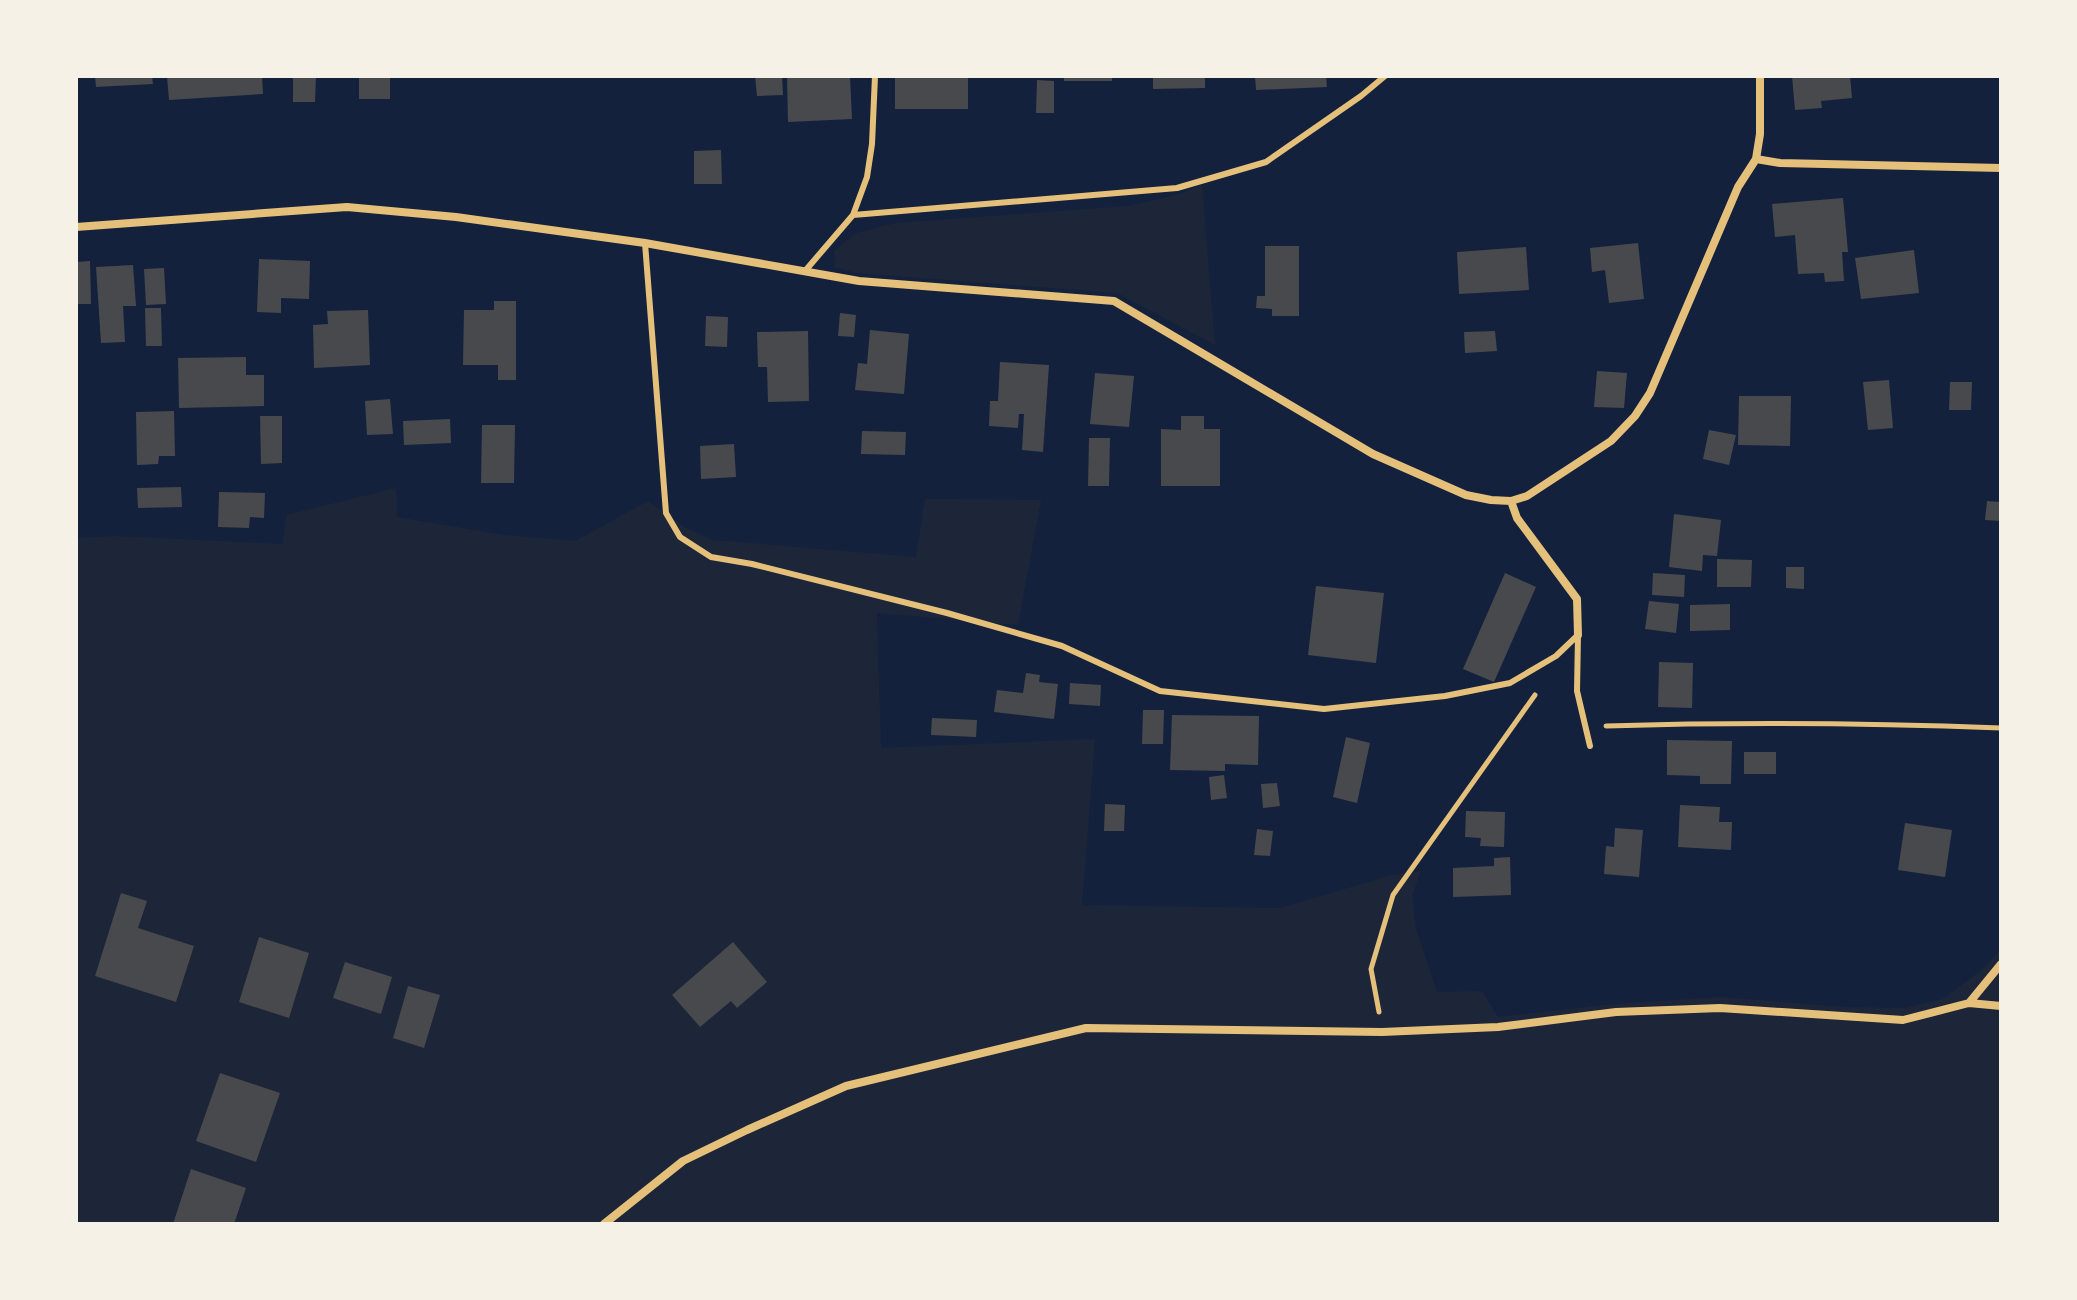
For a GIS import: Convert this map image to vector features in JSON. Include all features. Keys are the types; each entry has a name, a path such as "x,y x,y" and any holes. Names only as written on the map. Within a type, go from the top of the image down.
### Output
{"street":[{"path":"76,227 347,207 456,217 645,243 859,281 1114,301 1373,454 1466,495 1511,501 1527,496 1611,441 1635,416 1650,393 1738,187 1756,159 1760,134 1760,76"},
{"path":"1756,159 1780,163 2001,168"},
{"path":"1511,501 1517,518 1577,599 1578,635"},
{"path":"1969,1003 2001,964"},
{"path":"604,1224 683,1161 846,1086 1086,1028 1382,1032 1498,1027 1616,1012 1720,1008 1903,1020 1969,1003 2001,1006"}],"lane":[{"path":"805,271 853,215 867,177 875,76"},
{"path":"853,215 1177,188 1266,162 1385,76"},
{"path":"645,243 666,513 680,537 711,557 752,564 947,613 1062,646 1160,691 1324,709 1445,696 1510,683 1556,656 1578,635"},
{"path":"1578,635 1577,691 1590,746"}],"path":[{"path":"1382,1032 1371,969 1393,895 1541,687"},
{"path":"1586,727 1877,724 2001,728"}],"shaded area":[{"path":"1202,185 1215,345 1117,293 856,273 835,267 834,251 856,233 896,223 1128,206 1180,194"},
{"path":"396,488 397,517 505,535 575,541 648,501 686,528 713,540 916,557 925,499 1041,500 1018,625 877,613 881,748 1095,739 1082,905 1280,908 1388,876 1421,871 1412,896 1416,929 1437,992 1482,991 1498,1017 1614,1004 1720,997 1844,1007 1904,1008 1943,999 1983,969 1999,951 2001,1224 76,1224 76,538 114,536 283,544 286,515"}],"building":[{"path":"95,76 152,76 153,84 96,87"},
{"path":"167,76 262,76 263,94 169,100"},
{"path":"293,76 316,76 315,102 293,102"},
{"path":"359,76 390,76 390,99 359,99"},
{"path":"755,76 782,76 783,95 757,96"},
{"path":"787,76 850,76 852,119 788,122"},
{"path":"895,76 968,76 968,109 895,109"},
{"path":"1064,76 1112,76 1112,81 1064,81"},
{"path":"1153,76 1205,76 1205,88 1153,89"},
{"path":"1255,76 1326,76 1327,87 1256,90"},
{"path":"1792,76 1850,76 1852,98 1821,101 1822,108 1795,110"},
{"path":"1037,80 1054,81 1054,113 1036,113"},
{"path":"721,150 722,184 694,184 694,151"},
{"path":"1843,198 1848,252 1842,252 1844,281 1825,282 1824,273 1798,274 1795,235 1775,237 1772,204"},
{"path":"1638,243 1644,299 1609,303 1605,270 1592,272 1590,248"},
{"path":"1265,246 1299,246 1299,316 1272,316 1272,309 1256,308 1257,296 1265,296"},
{"path":"1526,247 1529,290 1459,294 1457,252"},
{"path":"1914,250 1919,293 1861,299 1855,258"},
{"path":"259,259 310,261 309,299 281,298 281,313 257,312"},
{"path":"90,261 91,304 76,304 76,262"},
{"path":"133,265 136,306 123,306 125,342 101,343 96,267"},
{"path":"164,268 166,304 146,305 144,269"},
{"path":"494,301 516,301 516,380 498,380 498,365 463,365 464,310 494,310"},
{"path":"145,308 161,308 162,346 146,346"},
{"path":"368,310 370,365 314,368 313,325 328,324 327,311"},
{"path":"840,313 856,315 854,337 838,336"},
{"path":"706,316 728,317 727,347 705,346"},
{"path":"870,330 909,334 904,394 855,390 858,363 867,364"},
{"path":"808,331 809,401 768,402 767,367 758,367 757,332"},
{"path":"1495,331 1497,351 1465,353 1464,332"},
{"path":"246,357 246,375 264,375 264,406 179,408 178,358"},
{"path":"1000,362 1049,365 1043,452 1022,450 1024,414 1019,414 1018,428 989,426 990,401 998,401"},
{"path":"1597,371 1627,373 1624,408 1594,407"},
{"path":"1095,373 1134,376 1129,427 1090,424"},
{"path":"1889,380 1893,428 1868,430 1863,382"},
{"path":"1950,382 1972,382 1971,410 1949,410"},
{"path":"1739,396 1791,396 1790,446 1738,445"},
{"path":"390,399 393,434 367,435 365,401"},
{"path":"174,411 175,456 159,456 158,464 137,465 136,412"},
{"path":"260,416 282,416 282,463 261,464"},
{"path":"1181,416 1204,416 1204,429 1220,429 1220,486 1161,486 1161,429 1181,430"},
{"path":"450,419 451,443 404,445 403,421"},
{"path":"482,425 515,425 514,483 481,483"},
{"path":"1709,430 1736,435 1729,465 1703,459"},
{"path":"862,431 906,432 905,455 861,454"},
{"path":"1089,438 1110,438 1109,486 1088,486"},
{"path":"734,444 736,477 701,479 700,446"},
{"path":"181,487 182,507 138,508 137,488"},
{"path":"219,492 265,493 264,518 250,517 249,528 218,527"},
{"path":"1987,501 2001,502 2001,521 1985,520"},
{"path":"1674,514 1721,520 1717,556 1703,555 1702,571 1669,567"},
{"path":"1717,559 1752,560 1751,587 1717,587"},
{"path":"1786,567 1804,567 1804,589 1786,588"},
{"path":"1505,573 1536,587 1494,682 1463,669"},
{"path":"1653,573 1685,575 1684,597 1652,595"},
{"path":"1316,586 1384,593 1376,663 1308,655"},
{"path":"1649,601 1679,604 1676,633 1645,629"},
{"path":"1730,604 1730,630 1690,631 1690,605"},
{"path":"1659,662 1693,663 1692,708 1658,707"},
{"path":"1026,673 1040,675 1039,682 1058,684 1054,719 994,712 997,690 1023,693"},
{"path":"1070,683 1101,685 1100,706 1069,704"},
{"path":"1143,710 1164,710 1163,744 1142,744"},
{"path":"1172,715 1259,716 1258,765 1225,764 1225,771 1170,770"},
{"path":"932,718 977,720 976,737 931,735"},
{"path":"1346,737 1370,743 1357,803 1333,797"},
{"path":"1667,740 1732,741 1731,784 1700,784 1700,776 1667,775"},
{"path":"1744,752 1776,752 1776,774 1744,774"},
{"path":"1224,775 1227,798 1211,800 1209,777"},
{"path":"1277,783 1280,806 1263,808 1261,784"},
{"path":"1105,804 1125,805 1124,831 1104,831"},
{"path":"1680,805 1720,807 1719,822 1732,822 1731,850 1678,847"},
{"path":"1466,811 1505,812 1504,847 1480,846 1481,838 1465,837"},
{"path":"1905,823 1952,830 1945,877 1898,870"},
{"path":"1615,828 1643,830 1639,877 1604,874 1606,846 1614,847"},
{"path":"1257,829 1273,831 1270,856 1254,855"},
{"path":"1510,857 1511,895 1453,897 1453,868 1494,866 1494,858"},
{"path":"121,893 147,901 138,928 194,946 176,1002 95,976"},
{"path":"259,937 309,953 289,1018 239,1002"},
{"path":"733,942 767,982 737,1008 731,1001 700,1027 672,995"},
{"path":"345,962 392,977 381,1014 333,998"},
{"path":"408,986 440,995 424,1048 393,1038"},
{"path":"220,1073 280,1093 256,1162 196,1141"},
{"path":"191,1169 246,1188 234,1224 173,1224"}]}
